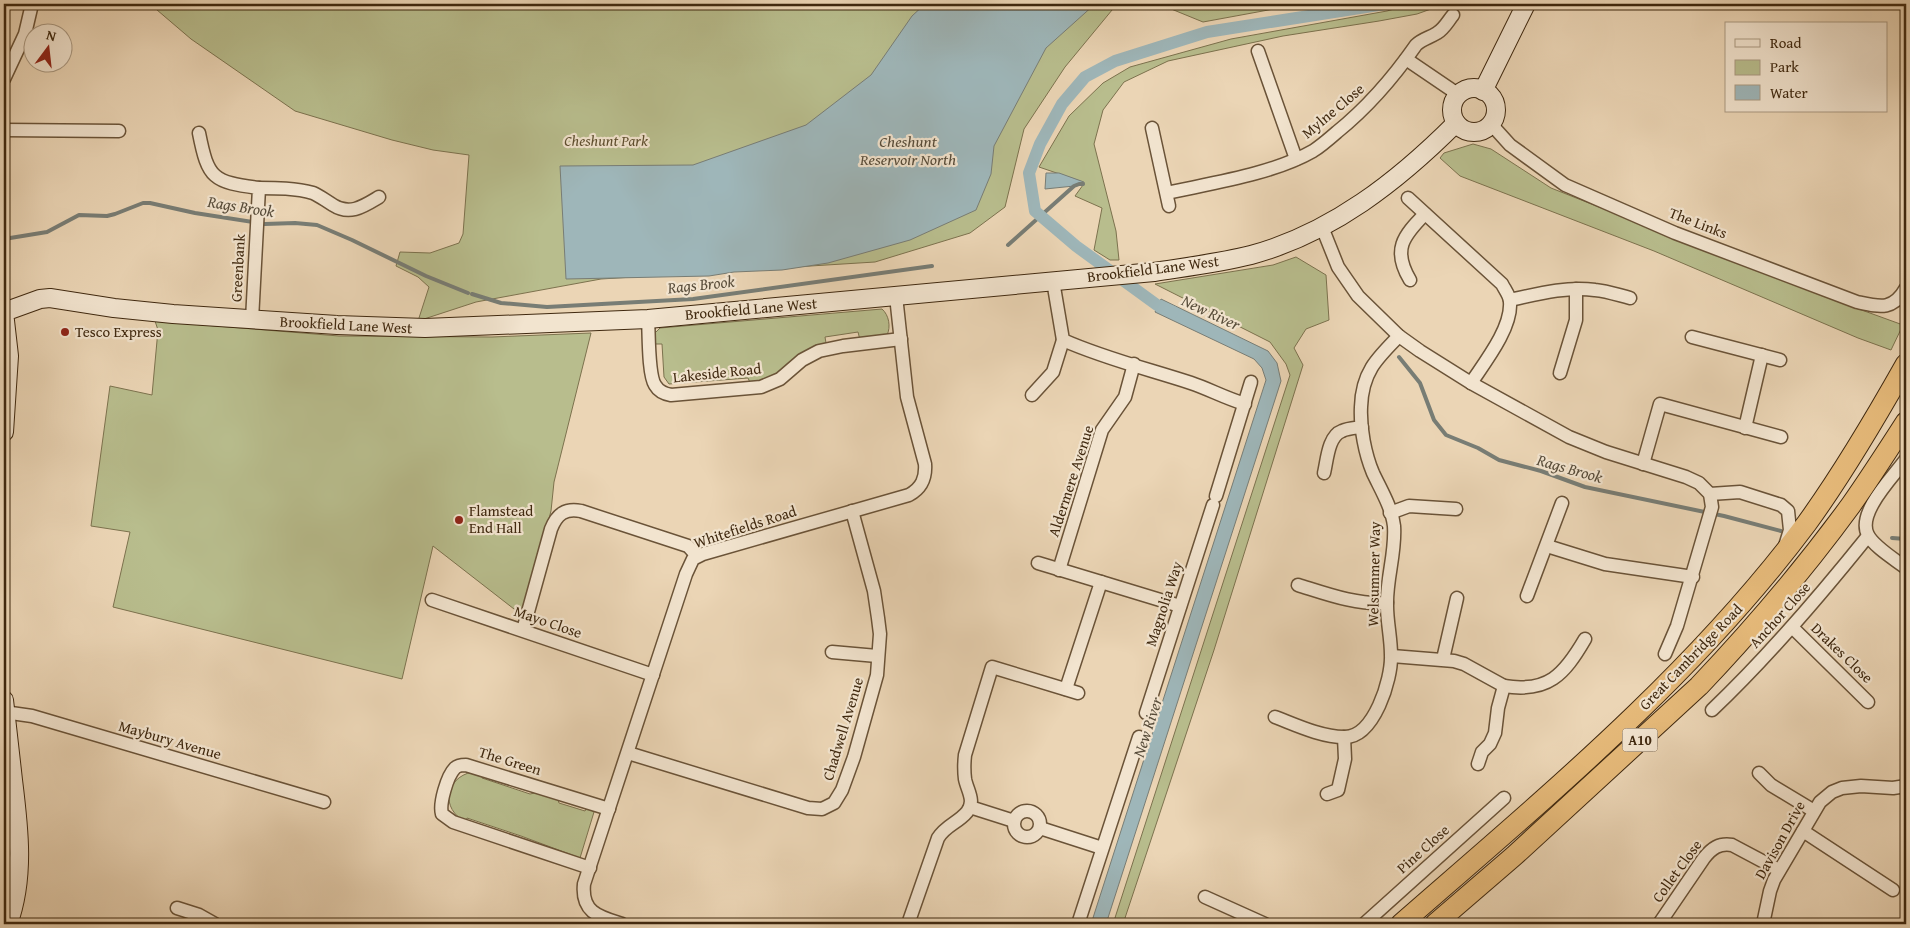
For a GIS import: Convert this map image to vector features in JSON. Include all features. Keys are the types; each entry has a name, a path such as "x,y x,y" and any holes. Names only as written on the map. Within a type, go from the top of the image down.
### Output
{"highway":[{"name":"Great Cambridge Road","path":"1402,924 1547,796 1666,686 1744,601 1818,507 1863,440 1906,364"},
{"name":"Great Cambridge Road","path":"1435,924 1550,823 1699,686 1723,661 1775,602 1827,537 1852,504 1906,422"}],"main road":[{"path":"1484,91 1526,4"},
{"path":"1470,89 1484,91 1493,100 1496,107 1496,113 1491,124 1481,131 1474,132 1462,128 1456,123 1452,108 1454,101 1459,95 1470,89"},
{"name":"Brookfield Lane West","path":"4,312 40,299 50,298 123,309 252,320 425,328 648,319 1053,281 1210,264 1252,254 1322,227 1359,205 1396,178 1430,149 1456,123"},
{"path":"4,312 9,356 4,432"},
{"path":"4,708 19,840 11,876 14,910 8,924"}],"street":[{"path":"4,79 25,34 32,4"},
{"name":"Mylne Close","path":"1166,193 1223,181 1276,166 1313,151 1365,109 1416,45 1422,39 1436,34 1453,15"},
{"name":"Mylne Close","path":"1258,51 1296,158"},
{"path":"1406,59 1459,95"},
{"name":"The Links","path":"1491,124 1510,145 1562,184 1675,233 1857,302 1872,305 1889,305 1900,299 1906,288"},
{"path":"1152,128 1169,206"},
{"path":"4,130 119,131"},
{"path":"199,133 204,160 212,173 225,182 259,188 313,193 334,206 347,210 360,208 379,198"},
{"name":"Greenbank","path":"252,320 259,188"},
{"path":"1408,198 1502,284 1510,300 1510,314 1505,328 1472,384"},
{"path":"1410,280 1401,262 1402,245 1410,230 1425,214"},
{"path":"1322,227 1338,267 1358,296 1399,336 1472,384 1569,437 1606,452 1686,477 1699,483 1710,494 1712,507 1709,521 1677,626 1665,654"},
{"path":"1032,395 1053,372 1063,340 1053,281"},
{"path":"1510,300 1547,292 1576,289 1596,290 1630,298"},
{"path":"1560,373 1576,320 1576,289"},
{"name":"Whitefields Road","path":"622,924 601,917 587,906 583,890 689,566 696,556 909,495 919,488 924,478 925,464 907,397 896,296"},
{"name":"Lakeside Road","path":"648,319 652,378 656,388 665,394 671,395 761,387 780,378 802,360 819,351 901,339"},
{"name":"Welsummer Way","path":"1344,737 1360,732 1373,717 1384,693 1392,656 1387,603 1394,526 1370,466 1362,427 1362,392 1368,372 1377,358 1399,336"},
{"path":"1692,337 1780,360"},
{"path":"1063,340 1083,349 1199,385 1224,398 1244,404"},
{"path":"1746,428 1762,355"},
{"name":"Aldermere Avenue","path":"1059,570 1102,430 1125,398 1134,364"},
{"name":"Magnolia Way","path":"1146,714 1252,382"},
{"path":"1643,464 1660,404 1781,437"},
{"path":"1324,473 1332,443 1337,434 1342,431 1362,427"},
{"path":"1906,459 1871,505 1866,517 1865,528 1874,544 1906,568"},
{"path":"1710,494 1740,492 1781,505 1788,512 1790,530 1784,552"},
{"path":"1527,596 1562,503"},
{"path":"1390,513 1410,506 1456,509"},
{"path":"523,630 553,525 559,514 566,511 581,511 688,546 696,556"},
{"name":"Chadwell Avenue","path":"628,753 808,808 822,809 834,803 842,790 854,758 877,675 880,634 874,591 852,512"},
{"name":"Anchor Close","path":"1712,710 1738,686 1793,628 1868,536"},
{"path":"1547,546 1606,564 1692,577"},
{"path":"1038,563 1180,606"},
{"path":"908,924 938,838 945,828 963,816 970,807 970,794 966,785 964,767 965,756 992,667 1072,691 1101,582"},
{"path":"1298,585 1349,600 1373,604 1387,603"},
{"path":"1442,659 1457,598"},
{"name":"Mayo Close","path":"432,600 653,675"},
{"name":"Drakes Close","path":"1793,628 1868,702"},
{"path":"1392,656 1442,659 1464,664 1504,686 1531,688 1548,683 1573,659 1585,639"},
{"path":"832,652 877,656"},
{"path":"1478,764 1482,752 1490,744 1495,733 1498,708 1504,686"},
{"name":"Maybury Avenue","path":"4,708 324,802"},
{"path":"1275,717 1322,734 1344,737 1345,759 1338,790 1327,794"},
{"path":"1080,918 1139,736"},
{"name":"The Green","path":"590,868 453,822 442,814 441,803 453,770 459,766 466,765 609,810"},
{"path":"1759,773 1771,785 1814,811"},
{"name":"Davison Drive","path":"1763,924 1770,891 1779,870 1814,811 1825,797 1842,788 1861,786 1893,788 1906,786"},
{"name":"Pine Close","path":"1364,924 1504,798"},
{"path":"970,807 1014,820 1014,830 1021,836 1030,838 1038,833 1040,828 1102,848"},
{"path":"1803,831 1893,890"},
{"name":"Collet Close","path":"1659,924 1704,858 1716,846 1732,845 1779,870"},
{"path":"1205,897 1265,924"},
{"path":"177,908 191,912 215,924"}],"green space":[{"name":"Cheshunt Park","path":"150,4 1117,4 1065,67 1024,129 1005,207 970,233 875,262 601,279 476,302 418,321 429,287 418,277 396,266 400,252 430,253 459,243 463,234 469,155 433,150 392,140 295,111 191,39"},
{"path":"1159,4 1301,4 1203,22"},
{"path":"1412,4 1445,4 1417,14 1283,36 1168,61 1124,82 1103,110 1094,144 1116,231 1119,260 1110,260 1094,250 1102,208 1075,196 1083,182 1039,167 1069,116 1103,83 1130,67 1231,39 1387,11"},
{"path":"1473,144 1491,149 1551,188 1834,300 1903,325 1891,350 1858,338 1654,251 1460,176 1440,158 1444,153"},
{"path":"1296,257 1326,275 1329,320 1306,329 1294,348 1303,365 1214,650 1123,924 1113,924 1290,375 1286,364 1270,342 1155,284 1273,265"},
{"path":"882,309 889,321 887,335 860,340 858,332 825,337 826,343 783,372 751,385 748,378 669,384 664,377 662,344 653,344 655,333 660,328"},
{"path":"155,321 339,336 492,337 591,333 554,482 551,511 523,616 433,546 402,679 113,607 130,532 91,526 110,386 152,395 158,330"},
{"path":"472,772 483,773 482,778 530,794 539,792 557,797 559,803 585,811 587,807 594,812 580,858 467,818 466,822 458,816 452,810 449,802 451,787 463,775"}],"water":[{"name":"Cheshunt Reservoir North","path":"925,4 1095,4 1046,48 994,146 991,174 976,210 910,240 828,263 782,270 734,272 709,276 566,279 560,166 693,165 806,125 871,75 912,16"},
{"path":"1046,173 1059,173 1084,182 1084,185 1045,189"},
{"path":"1161,299 1268,351 1277,363 1281,381 1106,924 1091,924 1266,380 1262,368 1254,359 1155,312"}],"waterway":[{"name":"New River","path":"1173,312 1157,305 1076,246 1035,211 1029,173 1040,144 1062,104 1085,77 1115,61 1207,32 1385,4"},
{"name":"Rags Brook","path":"1008,245 1074,186 1083,184"},
{"name":"Rags Brook","path":"4,239 47,232 79,215 107,216 143,203 150,203 195,213 265,224 295,223 317,225 426,276 468,293"},
{"name":"Rags Brook","path":"472,294 501,303 547,307 693,299 932,266"},
{"name":"Rags Brook","path":"1399,357 1420,383 1434,420 1446,435 1478,448 1499,460 1541,471 1585,487 1724,516 1781,531"},
{"name":"Rags Brook","path":"1892,538 1906,539"}],"place":[{"name":"Tesco Express","path":"65,332"},
{"name":"Flamstead End Hall","path":"459,520"}]}
